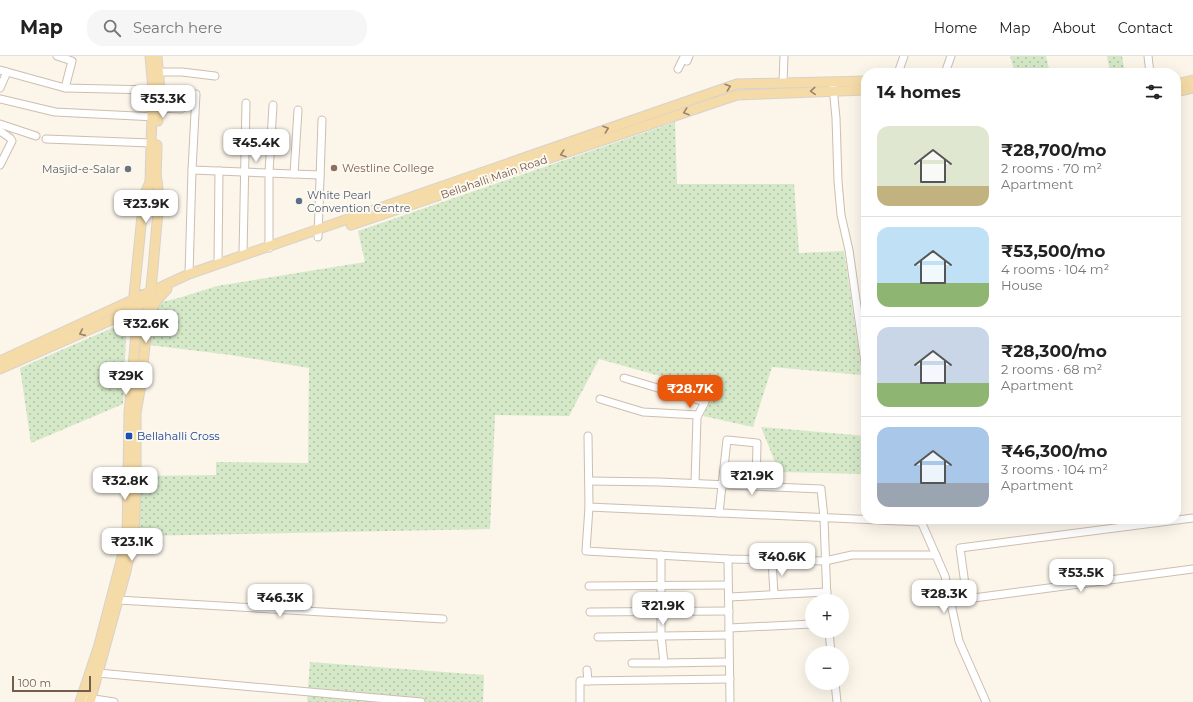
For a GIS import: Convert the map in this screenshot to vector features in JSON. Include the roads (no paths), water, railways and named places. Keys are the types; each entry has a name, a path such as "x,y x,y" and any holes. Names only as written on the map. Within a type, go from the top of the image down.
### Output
{"main road":[{"path":"80,700 99,645 127,538 133,413 153,181 156,72 150,56"},
{"path":"133,413 127,376 131,328 153,268 159,200 153,181 151,143 156,114 153,90 158,56"},
{"path":"1181,83 1193,80"},
{"name":"Bellahalli Main Road","path":"117,313 189,274 243,255 318,234 737,95 833,86 861,82"},
{"name":"Bellahalli Main Road","path":"170,285 202,276 737,84 783,83 861,89"},
{"path":"1181,91 1193,88"},
{"path":"90,700 118,600 134,534 136,485 132,378 142,300 144,196 153,181"},
{"path":"0,369 117,313 123,302 157,300 170,285 159,280 154,274 153,268"},
{"path":"117,313 131,328"},
{"path":"0,361 117,313"}],"street":[{"path":"57,56 72,61 65,88"},
{"path":"783,83 784,56"},
{"path":"900,68 904,56"},
{"path":"947,68 951,56"},
{"path":"1148,56 1149,68"},
{"path":"678,69 685,57"},
{"path":"0,88 4,71 65,88 153,90"},
{"path":"156,72 215,76"},
{"path":"833,86 841,215 849,250 861,335"},
{"path":"189,274 196,94"},
{"path":"0,99 55,112 156,114 181,110"},
{"path":"243,255 246,103"},
{"path":"269,248 269,173 273,105"},
{"path":"294,174 298,110"},
{"path":"318,234 322,120"},
{"path":"0,124 36,136"},
{"path":"0,131 12,141 0,164"},
{"path":"46,139 151,143"},
{"path":"192,170 320,175"},
{"path":"218,264 219,171"},
{"path":"624,378 705,402 698,415 695,484"},
{"path":"600,399 643,412 698,415"},
{"path":"588,436 589,507 586,551 728,559 826,561 852,555 936,555"},
{"path":"719,513 724,485 727,440 757,443 756,486"},
{"path":"589,481 821,489 824,518 827,592 729,597"},
{"path":"589,507 861,519"},
{"path":"1181,520 1193,518"},
{"path":"923,524 945,576 959,642 986,702"},
{"path":"967,599 960,548 1146,524"},
{"path":"660,555 661,636 664,663"},
{"path":"728,559 730,702"},
{"path":"772,560 774,594"},
{"path":"950,601 1193,569"},
{"path":"589,586 728,585"},
{"path":"118,600 443,619"},
{"path":"590,612 729,612"},
{"path":"598,637 661,636 805,625"},
{"path":"632,663 726,662"},
{"path":"587,670 588,681"},
{"path":"98,672 421,702"},
{"path":"580,702 580,681 730,679"},
{"path":"836,690 837,702"},
{"path":"80,700 114,702"}],"tunnel":[{"path":"139,304 140,289"}],"place":[{"name":"Westline College","path":"334,168"},
{"name":"Masjid-e-Salar","path":"128,169"},
{"name":"White Pearl Convention Centre","path":"299,201"},
{"name":"Bellahalli Cross","path":"129,436"}]}
